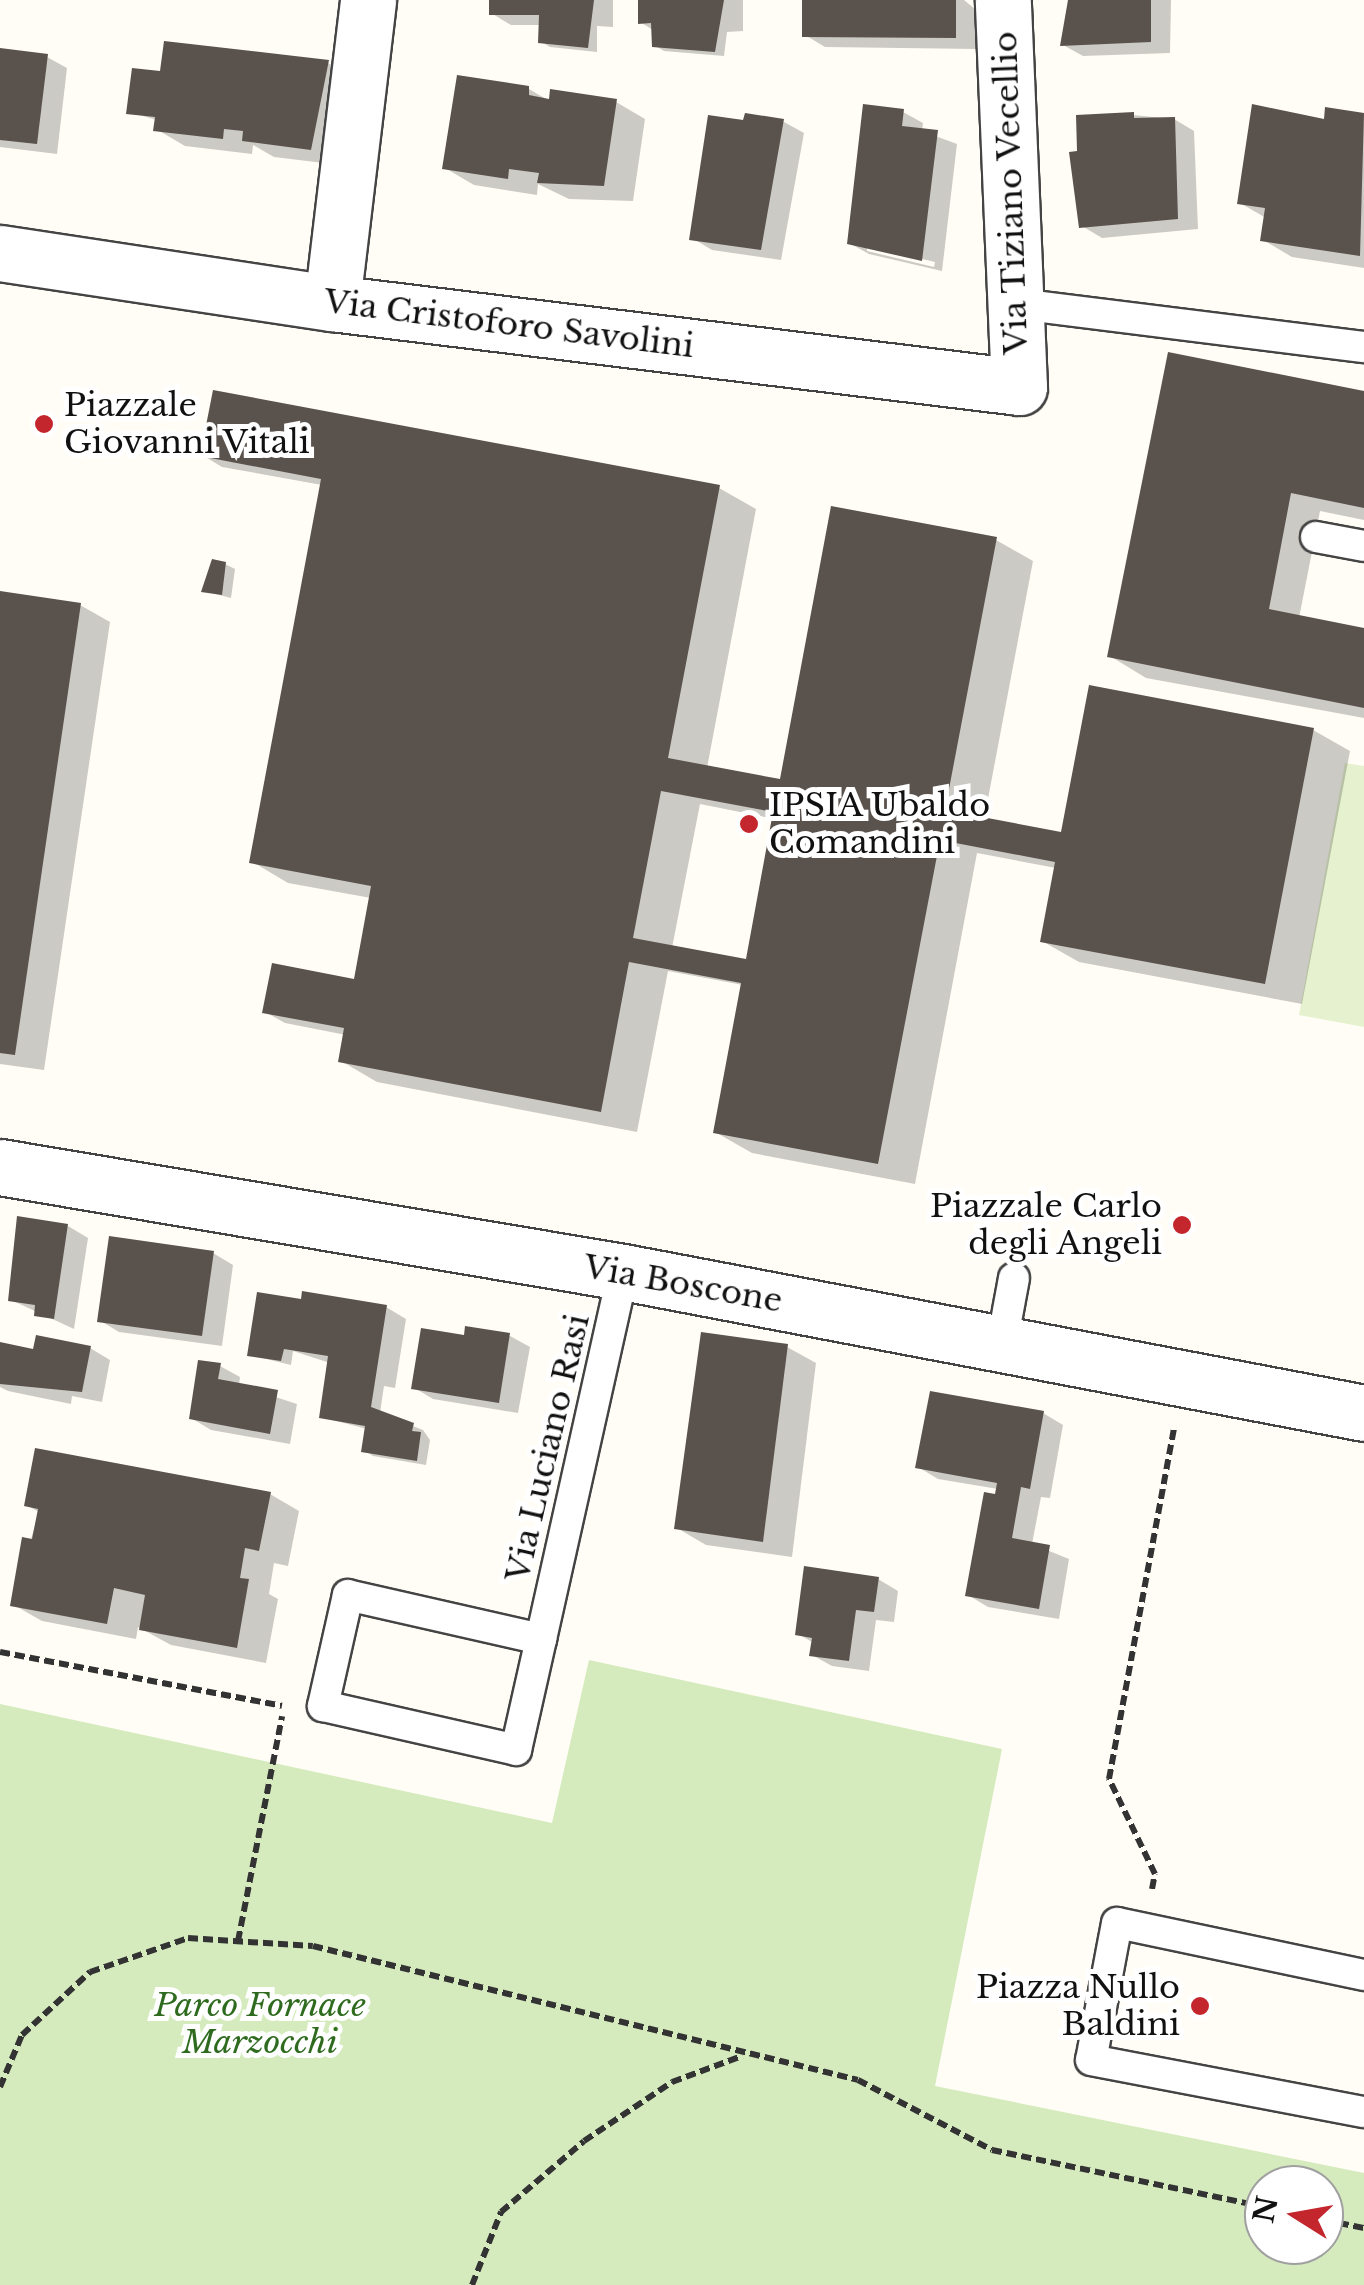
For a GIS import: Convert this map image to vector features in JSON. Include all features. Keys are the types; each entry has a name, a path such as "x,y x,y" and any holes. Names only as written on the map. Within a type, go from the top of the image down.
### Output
{"street":[{"path":"332,303 368,0"},
{"name":"Via Tiziano Vecellio","path":"1003,0 1018,304 1018,387"},
{"name":"Via Cristoforo Savolini","path":"0,253 332,303 1018,387"},
{"name":"Via Boscone","path":"0,1166 623,1272 1364,1413"}],"lane":[{"path":"1018,304 1364,347"},
{"path":"1316,537 1364,546"},
{"name":"Via Luciano Rasi","path":"541,1639 348,1595 324,1706 516,1750 541,1639 623,1272"},
{"path":"1002,1344 1014,1278"},
{"path":"1364,1975 1117,1923 1091,2060 1364,2112"}],"path":[{"path":"1144,1929 1156,1874 1108,1778 1184,1379"},
{"path":"0,1652 284,1706 238,1941"},
{"path":"0,2087 22,2036 90,1972 188,1938 313,1946 743,2056 858,2080 992,2150 1244,2203"},
{"path":"472,2285 501,2212 584,2141 672,2082 743,2056"}],"green space":[{"path":"1345,763 1364,766 1364,1027 1299,1015"},
{"name":"Parco Fornace Marzocchi","path":"589,1660 1002,1749 935,2086 1325,2165 1244,2165 1244,2265 1344,2265 1344,2169 1364,2173 1364,2285 0,2285 0,1704 552,1823"}],"building":[{"path":"489,0 594,0 588,48 538,43 539,15 489,15"},
{"path":"638,0 724,0 715,52 652,47 651,23 638,24"},
{"path":"802,0 956,0 956,38 802,37"},
{"path":"1068,0 1151,0 1151,42 1060,46"},
{"path":"164,41 329,60 311,150 242,141 243,131 224,129 223,139 153,131 155,117 126,114 132,68 160,71"},
{"path":"0,48 48,54 37,144 0,140"},
{"path":"457,75 529,86 529,95 549,99 550,89 617,99 604,186 537,183 539,173 509,169 508,179 442,169"},
{"path":"863,104 904,109 902,126 938,130 922,261 847,244"},
{"path":"1252,104 1324,119 1325,107 1364,113 1360,256 1260,241 1265,208 1237,204"},
{"path":"1134,112 1134,118 1175,117 1178,219 1079,228 1069,152 1077,151 1076,115"},
{"path":"745,113 784,119 761,250 689,240 708,115 743,120"},
{"path":"1168,352 1364,391 1364,508 1291,493 1269,609 1364,628 1364,708 1107,657"},
{"path":"213,390 720,485 668,758 780,779 831,506 997,537 945,810 1061,832 1089,685 1314,728 1265,984 1040,942 1055,862 940,840 878,1164 713,1133 741,983 629,962 601,1112 338,1062 344,1028 262,1013 272,963 354,979 371,886 249,863 321,479 200,456","holes":["661,791 773,812 746,959 633,938"]},
{"path":"212,559 226,562 222,595 201,592"},
{"path":"0,591 81,603 15,1055 0,1053"},
{"path":"17,1216 68,1224 54,1319 34,1316 35,1305 8,1301"},
{"path":"109,1236 214,1251 202,1336 97,1322"},
{"path":"302,1291 387,1305 371,1407 414,1423 412,1431 421,1432 417,1461 361,1452 365,1426 319,1418 328,1356 284,1349 281,1361 247,1356 257,1292 301,1299"},
{"path":"465,1326 510,1333 499,1403 411,1389 421,1328 464,1335"},
{"path":"701,1332 788,1344 763,1542 674,1529"},
{"path":"36,1335 91,1346 82,1392 0,1384 0,1342 33,1349"},
{"path":"198,1360 221,1363 218,1379 278,1390 270,1434 189,1419"},
{"path":"930,1391 1044,1411 1030,1489 1021,1487 1012,1538 1050,1545 1039,1609 965,1596 984,1492 995,1494 997,1483 915,1468"},
{"path":"35,1448 271,1492 259,1551 245,1548 240,1578 249,1579 237,1648 139,1630 145,1595 114,1588 107,1624 10,1606 22,1537 32,1539 38,1509 24,1506"},
{"path":"804,1566 879,1577 874,1612 856,1610 849,1661 809,1656 812,1638 795,1635"}],"place":[{"name":"Piazzale Giovanni Vitali","path":"44,424"},
{"name":"IPSIA Ubaldo Comandini","path":"749,824"},
{"name":"Piazzale Carlo degli Angeli","path":"1182,1225"},
{"name":"Piazza Nullo Baldini","path":"1200,2006"}]}
